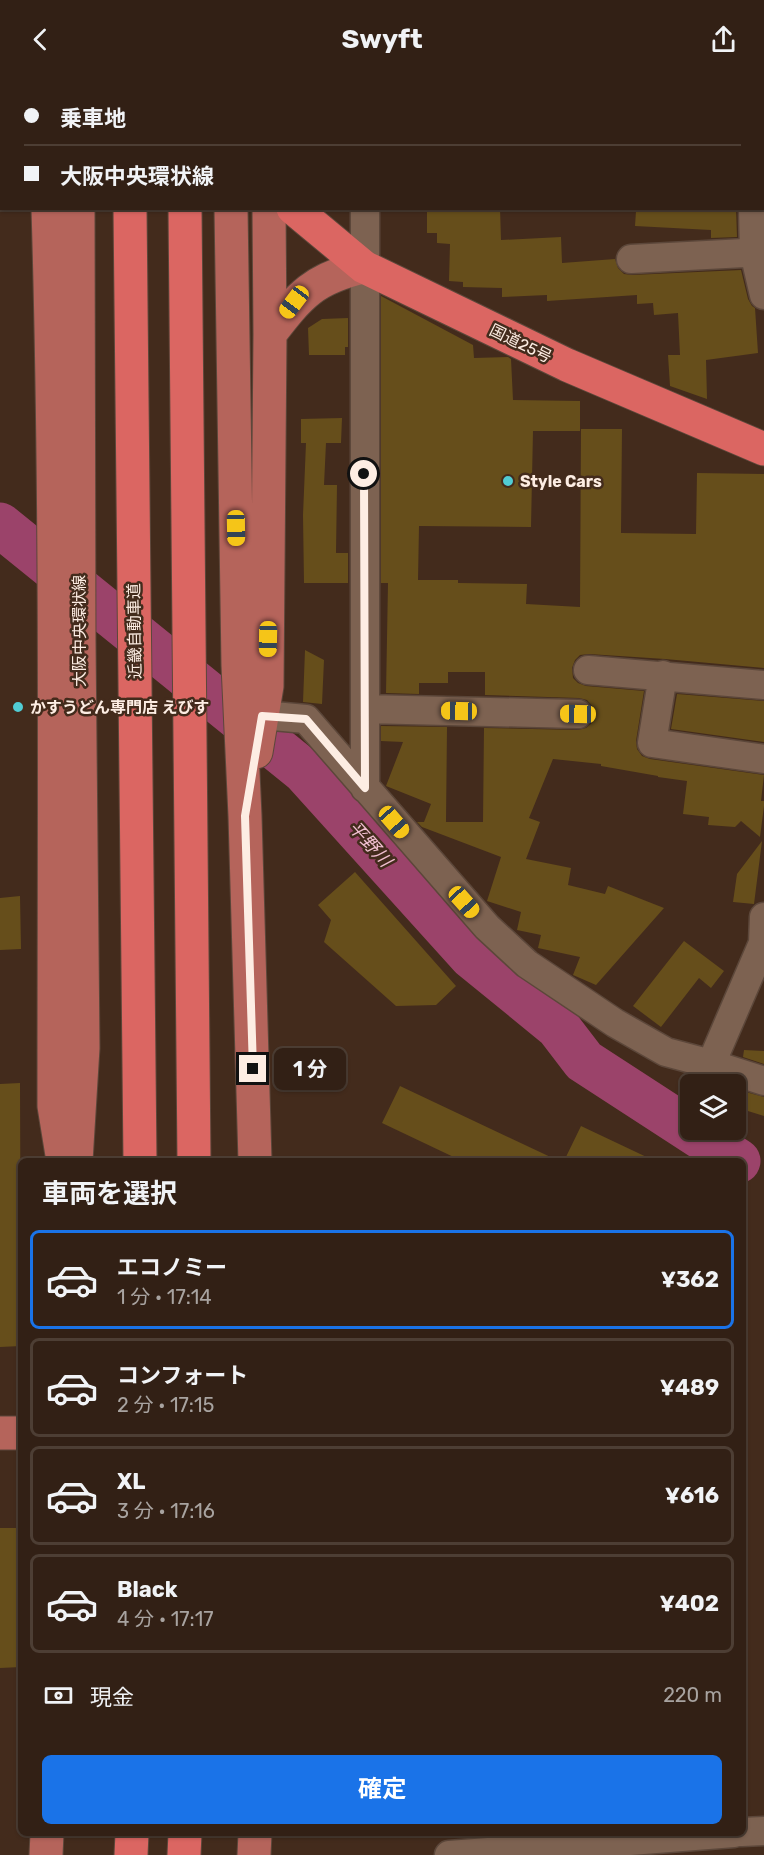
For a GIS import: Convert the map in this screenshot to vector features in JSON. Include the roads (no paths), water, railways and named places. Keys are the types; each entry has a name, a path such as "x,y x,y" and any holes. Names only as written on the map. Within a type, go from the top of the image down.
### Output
{"highway":[{"name":"近畿自動車道","path":"130,210 140,1158"},
{"path":"185,210 194,1158"},
{"name":"国道25号","path":"295,210 364,267 567,365 764,449"},
{"path":"131,1855 132,1836"},
{"path":"184,1855 185,1836"}],"main road":[{"path":"48,210 53,514 54,1106 63,1158"},
{"name":"大阪中央環状線","path":"76,1158 83,1048 78,210"},
{"path":"231,210 238,665 245,816 255,1158"},
{"path":"245,816 267,686 269,210"},
{"path":"270,334 294,302 321,281 341,272 364,267"},
{"path":"0,1433 18,1433"},
{"path":"46,1855 47,1836"},
{"path":"254,1855 255,1836"}],"street":[{"path":"365,210 365,788"},
{"path":"753,210 764,295"},
{"path":"631,259 759,252"},
{"path":"588,670 764,685"},
{"path":"663,675 652,743 764,759"},
{"path":"365,709 578,714"},
{"path":"262,716 306,719 487,927 527,964 615,1023 666,1052 764,1081"},
{"path":"711,1064 752,1002 763,943 764,917"},
{"path":"746,1832 764,1831"},
{"path":"449,1855 695,1836"}],"waterway":[{"name":"平野川","path":"0,525 304,771 471,956 558,1027 584,1061 733,1158"}],"place":[{"name":"Style Cars","path":"508,481"},
{"name":"かすうどん専門店 えびす","path":"18,707"}]}
